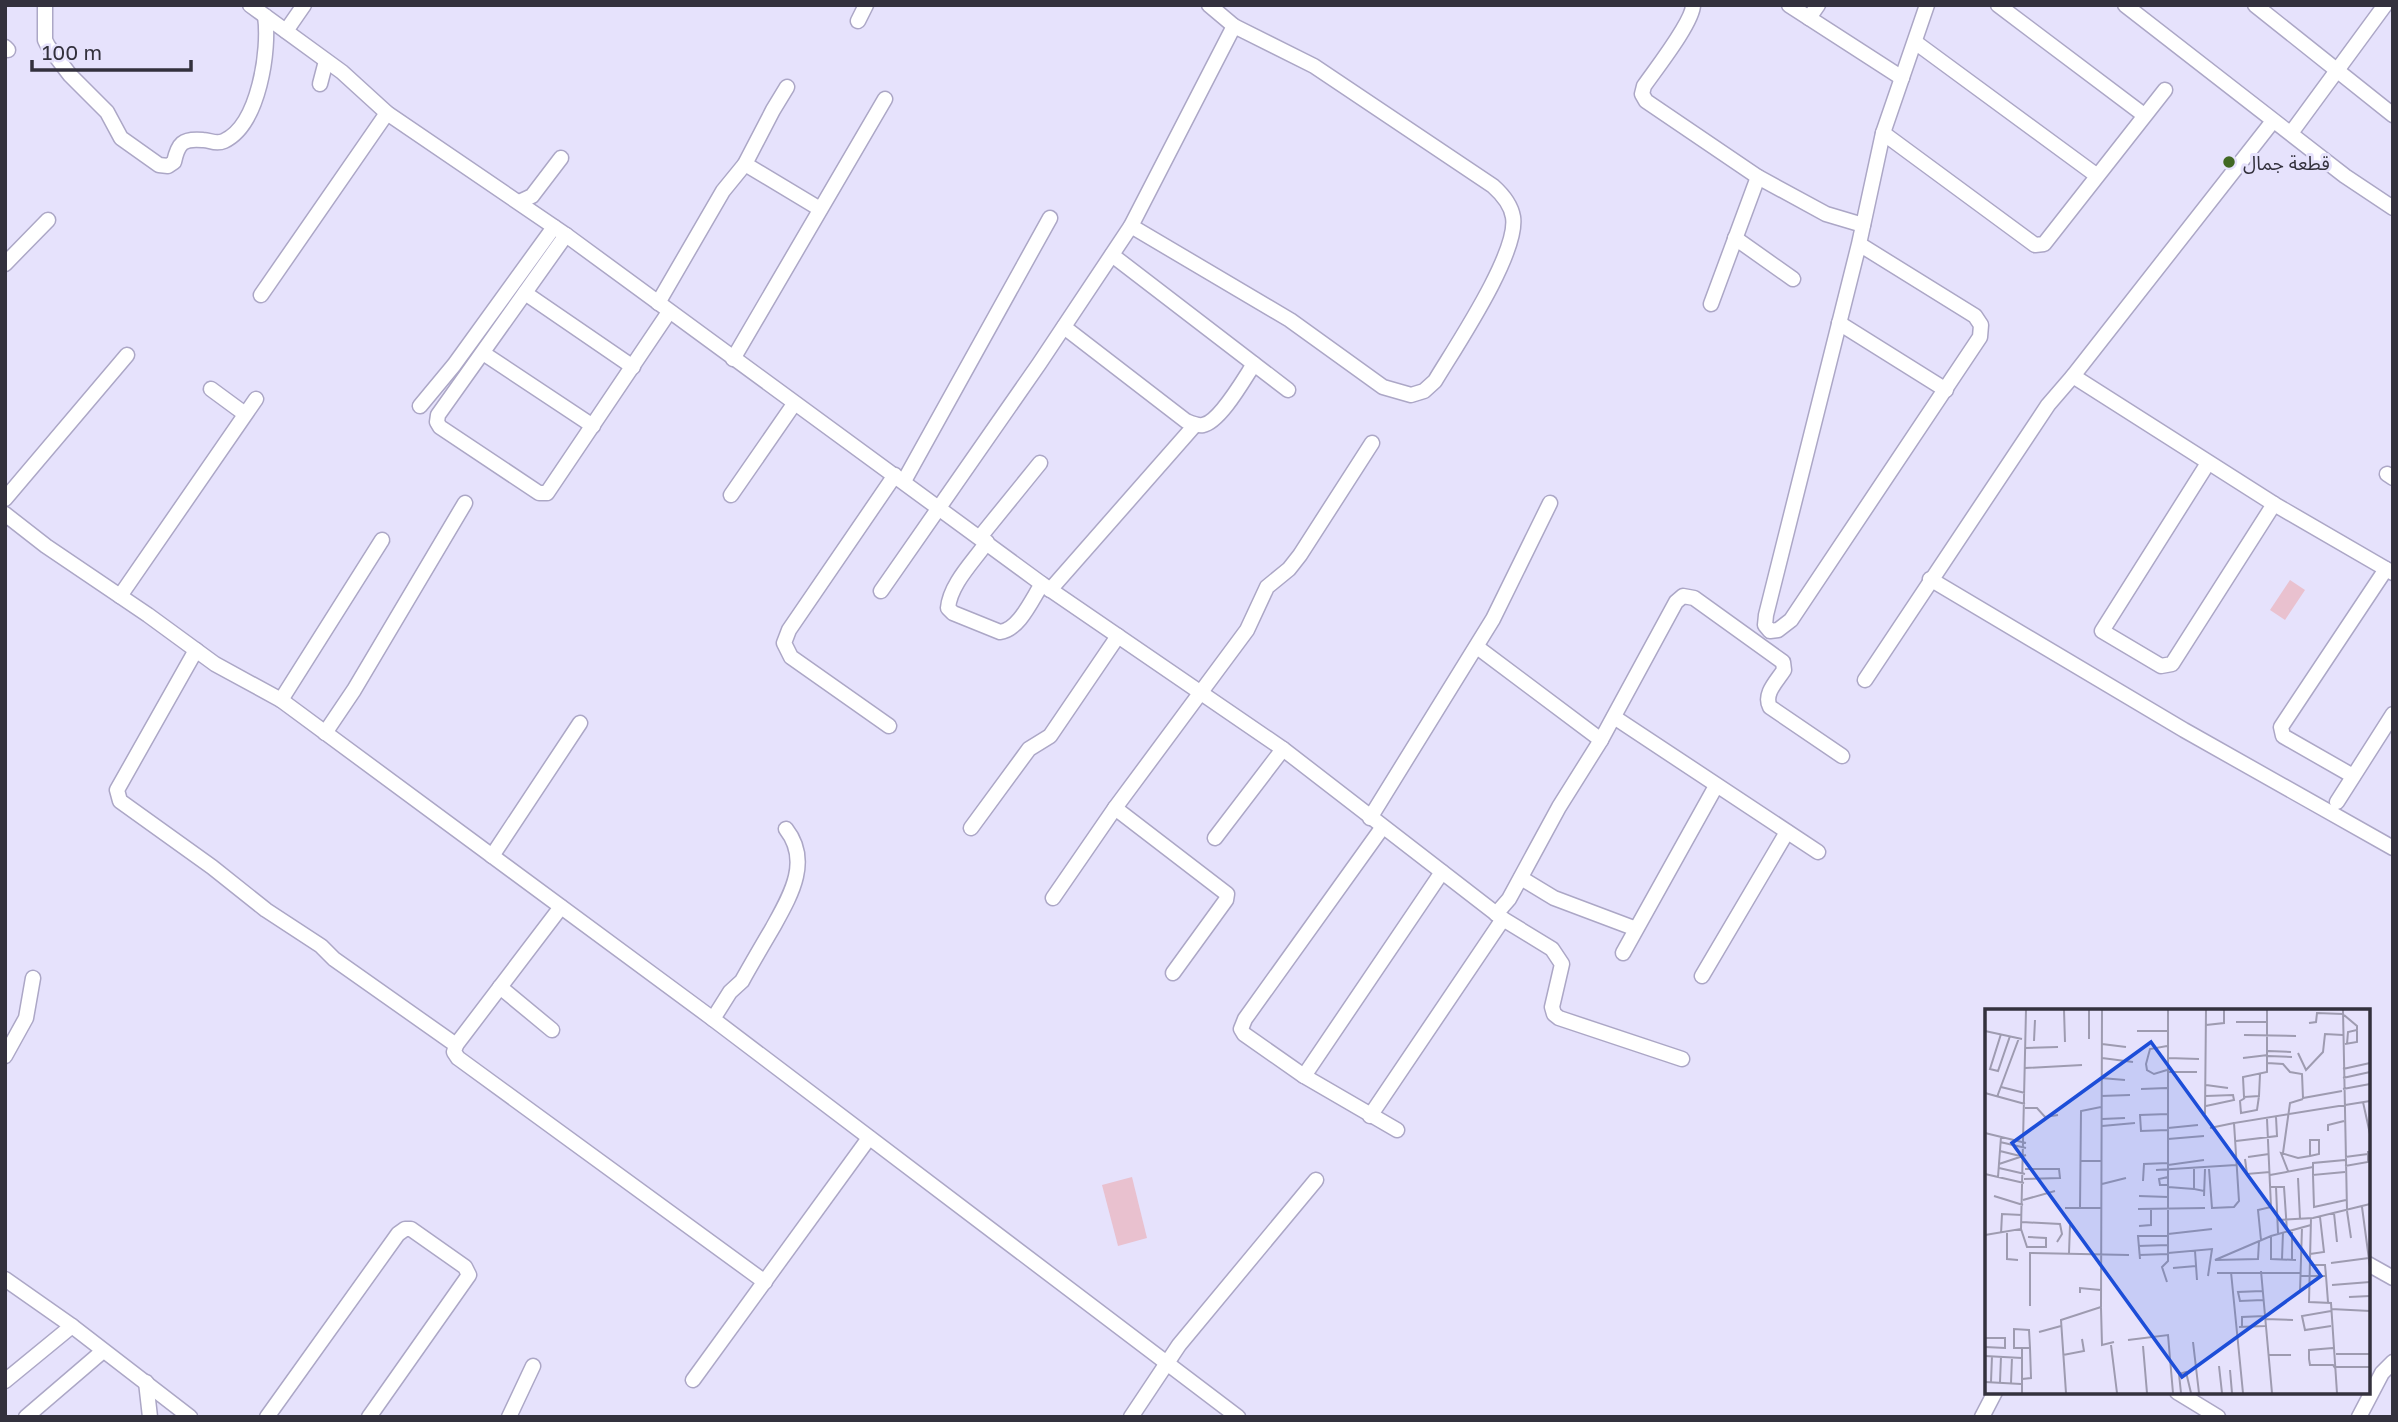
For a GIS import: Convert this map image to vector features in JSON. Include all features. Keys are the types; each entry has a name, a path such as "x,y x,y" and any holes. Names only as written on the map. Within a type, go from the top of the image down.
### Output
{"street":[{"path":"45,5 45,40 48,46 71,75 107,112 121,138 159,165 168,166 174,162 175,149 181,143 204,139 213,143 224,141 242,124 260,85 267,30 265,16"},
{"path":"250,5 342,72 387,113 560,231 1046,587 1283,749 1382,828 1500,916 1552,949 1560,959 1562,970 1552,1007 1559,1018 1682,1059"},
{"path":"286,31 304,5"},
{"path":"858,21 866,5"},
{"path":"1131,226 1290,320 1383,387 1411,395 1424,391 1434,382 1493,281 1509,247 1513,215 1493,186 1314,66 1234,26 1209,5"},
{"path":"1693,5 1693,11 1644,86 1642,94 1652,106 1758,177 1826,214 1863,225"},
{"path":"1789,5 1902,78"},
{"path":"1809,18 1818,5"},
{"path":"1998,5 2144,115"},
{"path":"2125,5 2344,176 2393,208"},
{"path":"2255,5 2272,10 2336,71 2393,115"},
{"path":"2291,134 2385,5"},
{"path":"1859,244 1975,316 1981,325 1980,337 1791,620 1778,630 1770,631 1765,625 1766,615 1859,244 1884,133 1925,6"},
{"path":"881,591 1131,226 1234,26"},
{"path":"1914,42 2096,175"},
{"path":"320,84 326,61"},
{"path":"560,231 525,293 438,415 438,425 539,493 550,491 633,367 723,191 745,164 772,110 787,88"},
{"path":"1884,133 2035,245 2044,244 2165,90"},
{"path":"733,359 885,99"},
{"path":"261,295 387,113"},
{"path":"1865,680 2048,405 2273,121"},
{"path":"519,202 532,196 561,158"},
{"path":"745,164 820,209"},
{"path":"1711,304 1758,177"},
{"path":"889,726 792,657 784,643 789,630 900,478 1050,218"},
{"path":"5,264 48,220"},
{"path":"420,406 560,231"},
{"path":"1735,238 1793,279"},
{"path":"1112,255 1289,390"},
{"path":"525,293 633,367"},
{"path":"1839,323 1946,390"},
{"path":"1064,327 1186,421 1195,425 1203,425 1216,418 1254,364"},
{"path":"483,353 593,426"},
{"path":"5,499 127,355"},
{"path":"2073,376 2274,504 2390,571 2281,727 2283,736 2353,776"},
{"path":"211,389 244,414"},
{"path":"120,596 256,399"},
{"path":"731,495 794,404"},
{"path":"1040,463 984,540 949,601 948,608 953,613 1000,632 1005,632 1015,625 1046,587 1195,425"},
{"path":"1053,898 1115,808 1247,630 1267,587 1289,569 1300,555 1372,443"},
{"path":"2208,463 2102,631 2161,666 2172,664 2274,504"},
{"path":"325,733 354,690 465,503"},
{"path":"1370,818 1477,647 1507,593 1550,503"},
{"path":"5,514 46,546 215,664 281,700 713,1019 1172,1363 1238,1417"},
{"path":"281,700 382,540"},
{"path":"1930,579 2184,730 2393,848"},
{"path":"1370,1116 1500,916 1559,807 1601,740 1676,602 1682,596 1688,595 1783,662 1784,670 1768,694 1770,708 1842,756"},
{"path":"971,828 1029,749 1050,736 1118,636"},
{"path":"1477,647 1601,740"},
{"path":"196,650 117,790 120,801 212,867 266,910 321,946 456,1045"},
{"path":"2337,802 2393,714"},
{"path":"1614,717 1818,852"},
{"path":"492,856 580,723"},
{"path":"1215,838 1283,749"},
{"path":"1623,953 1716,786"},
{"path":"1115,808 1227,894 1226,900 1173,972"},
{"path":"1382,828 1241,1029 1244,1034 1304,1076 1396,1130"},
{"path":"713,1019 730,992 742,981 792,890 797,874 797,857 794,840 786,829"},
{"path":"1702,976 1787,832"},
{"path":"1304,1076 1442,872"},
{"path":"1521,878 1554,898 1631,927"},
{"path":"561,907 456,1045 454,1052 458,1058 765,1282"},
{"path":"5,1056 26,1018 33,978"},
{"path":"500,987 552,1030"},
{"path":"693,1380 869,1138"},
{"path":"1131,1417 1316,1180"},
{"path":"267,1417 398,1234 405,1229 411,1229 465,1267 469,1275 369,1417"},
{"path":"2370,1265 2393,1278"},
{"path":"5,1279 72,1326 190,1417"},
{"path":"5,1381 72,1326"},
{"path":"26,1417 103,1351"},
{"path":"2359,1417 2382,1373 2393,1362"},
{"path":"509,1417 533,1366"},
{"path":"146,1382 146,1414"},
{"path":"1982,1417 1994,1394"},
{"path":"2180,1394 2218,1417"}],"shaded area":[{"path":"2290,580 2305,590 2285,620 2270,610"},
{"path":"1132,1177 1147,1238 1118,1246 1102,1185"}],"place":[{"name":"قطعة جمال","path":"2229,162"}]}
